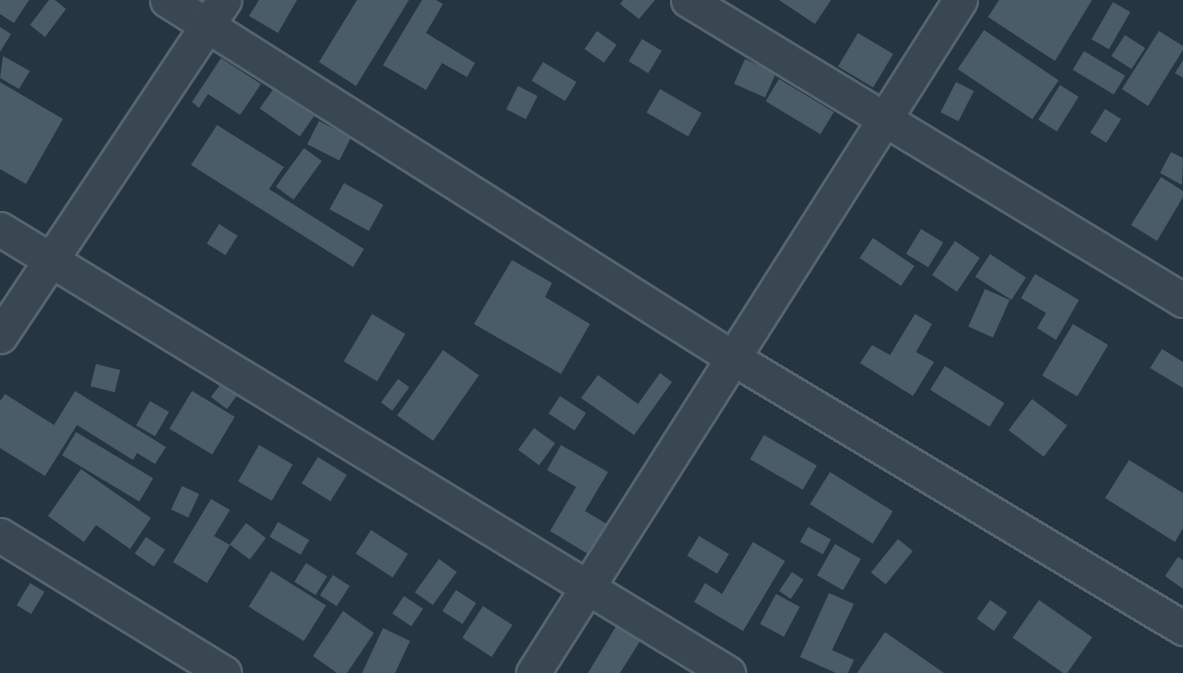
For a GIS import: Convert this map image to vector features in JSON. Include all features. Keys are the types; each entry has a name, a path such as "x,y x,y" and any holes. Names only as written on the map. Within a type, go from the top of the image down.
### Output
{"street":[{"path":"167,0 216,13 733,358 1183,628"},
{"path":"688,0 1183,300"},
{"path":"533,673 960,0"},
{"path":"0,336 216,13"},
{"path":"0,229 728,673"},
{"path":"0,536 224,673"}],"building":[{"path":"0,0 29,0 14,23 0,14"},
{"path":"49,0 55,0 66,9 45,37 30,25"},
{"path":"259,0 297,0 278,33 249,16"},
{"path":"357,0 409,0 356,86 319,62"},
{"path":"422,0 436,0 443,4 426,33 475,63 467,77 442,63 426,90 383,65"},
{"path":"623,0 655,0 639,19 620,4"},
{"path":"779,0 831,0 815,24"},
{"path":"999,0 1092,0 1055,61 988,17"},
{"path":"1113,2 1130,12 1109,49 1092,39"},
{"path":"0,27 11,34 0,52"},
{"path":"984,30 1059,80 1032,119 958,69"},
{"path":"597,31 617,45 604,63 584,49"},
{"path":"1159,31 1183,46 1183,50 1148,106 1122,89"},
{"path":"858,33 893,54 873,88 838,66"},
{"path":"1125,35 1145,48 1132,69 1111,56"},
{"path":"642,39 662,51 648,73 629,61"},
{"path":"1084,51 1125,76 1114,95 1073,70"},
{"path":"3,56 30,71 19,89 0,78"},
{"path":"221,58 261,84 240,115 208,94 199,108 192,102"},
{"path":"745,59 776,73 765,97 734,84"},
{"path":"1183,60 1183,78 1175,73"},
{"path":"543,62 576,82 565,101 532,81"},
{"path":"779,79 834,112 820,134 766,101"},
{"path":"0,82 63,119 26,184 0,169"},
{"path":"956,82 974,91 958,121 941,112"},
{"path":"1060,85 1079,97 1057,131 1038,120"},
{"path":"518,86 538,96 526,119 506,109"},
{"path":"274,88 314,116 300,137 260,108"},
{"path":"660,89 702,113 688,136 646,112"},
{"path":"1105,109 1121,119 1106,143 1090,133"},
{"path":"319,121 351,137 339,161 307,144"},
{"path":"217,125 284,167 269,189 364,249 353,267 191,165"},
{"path":"304,148 322,161 294,200 276,187"},
{"path":"1171,152 1183,158 1182,185 1160,173"},
{"path":"1161,177 1183,191 1183,197 1157,241 1131,225"},
{"path":"344,183 383,205 369,231 329,209"},
{"path":"219,224 238,236 225,255 207,244"},
{"path":"921,229 943,242 928,267 906,254"},
{"path":"873,238 914,266 901,286 860,258"},
{"path":"955,241 980,258 957,292 932,275"},
{"path":"990,254 1026,277 1011,300 975,277"},
{"path":"512,260 552,283 545,297 590,324 561,374 474,324"},
{"path":"1035,274 1079,300 1056,340 1037,328 1046,313 1021,298"},
{"path":"985,289 1010,300 993,337 968,326"},
{"path":"372,314 405,334 377,381 344,361"},
{"path":"915,314 932,324 916,352 934,362 913,396 860,363 872,345 890,355"},
{"path":"1073,324 1108,345 1077,397 1042,375"},
{"path":"1162,349 1183,362 1183,388 1150,368"},
{"path":"443,350 479,375 433,441 397,416"},
{"path":"96,364 120,370 115,392 90,386"},
{"path":"945,366 1004,403 990,427 930,390"},
{"path":"660,373 672,382 634,435 581,398 598,375 638,404"},
{"path":"226,377 242,389 227,409 211,397"},
{"path":"398,379 409,387 392,411 381,402"},
{"path":"75,391 166,447 155,464 137,453 133,460 77,425 45,476 0,448 0,401 5,394 54,425"},
{"path":"192,391 235,417 212,454 169,429"},
{"path":"560,396 586,413 575,430 549,414"},
{"path":"1032,399 1067,425 1044,457 1009,430"},
{"path":"150,401 169,412 155,436 136,425"},
{"path":"534,428 555,443 539,465 518,450"},
{"path":"76,432 153,478 139,501 62,455"},
{"path":"764,435 817,466 803,490 750,459"},
{"path":"259,445 293,464 272,501 238,481"},
{"path":"561,445 608,472 585,511 607,524 588,554 550,531 576,487 547,470"},
{"path":"318,457 347,475 330,501 302,483"},
{"path":"1129,460 1183,493 1183,528 1175,542 1105,498"},
{"path":"81,469 151,518 130,549 96,525 84,542 48,516"},
{"path":"830,472 893,511 873,543 810,504"},
{"path":"182,486 199,494 188,518 171,510"},
{"path":"211,499 230,510 214,536 230,545 207,583 173,562"},
{"path":"278,522 309,540 301,555 270,537"},
{"path":"246,523 266,538 250,560 230,545"},
{"path":"808,527 831,539 823,554 800,542"},
{"path":"371,530 408,554 393,577 356,553"},
{"path":"699,536 729,554 717,574 687,556"},
{"path":"146,537 165,550 154,566 135,554"},
{"path":"898,539 913,551 886,584 871,572"},
{"path":"753,542 785,561 743,631 694,602 705,583 722,594"},
{"path":"835,544 861,559 843,590 817,575"},
{"path":"1178,557 1183,560 1183,589 1165,576"},
{"path":"439,559 457,572 433,605 415,592"},
{"path":"306,563 327,576 316,595 294,582"},
{"path":"271,571 326,605 304,641 249,607"},
{"path":"792,572 804,580 791,599 779,591"},
{"path":"333,575 350,586 337,606 320,595"},
{"path":"30,583 45,592 31,614 17,605"},
{"path":"456,590 476,603 463,624 442,611"},
{"path":"829,593 854,604 832,650 854,660 848,673 836,673 800,657"},
{"path":"776,594 800,607 784,637 760,624"},
{"path":"404,596 423,609 411,626 392,613"},
{"path":"990,600 1007,612 994,631 977,619"},
{"path":"1039,600 1092,637 1067,673 1063,673 1013,638"},
{"path":"483,606 512,625 492,657 462,638"},
{"path":"343,611 374,633 347,673 337,673 313,656"},
{"path":"618,623 642,638 620,673 588,673"},
{"path":"383,628 410,641 395,673 362,673"},
{"path":"885,632 944,673 857,673"}]}
